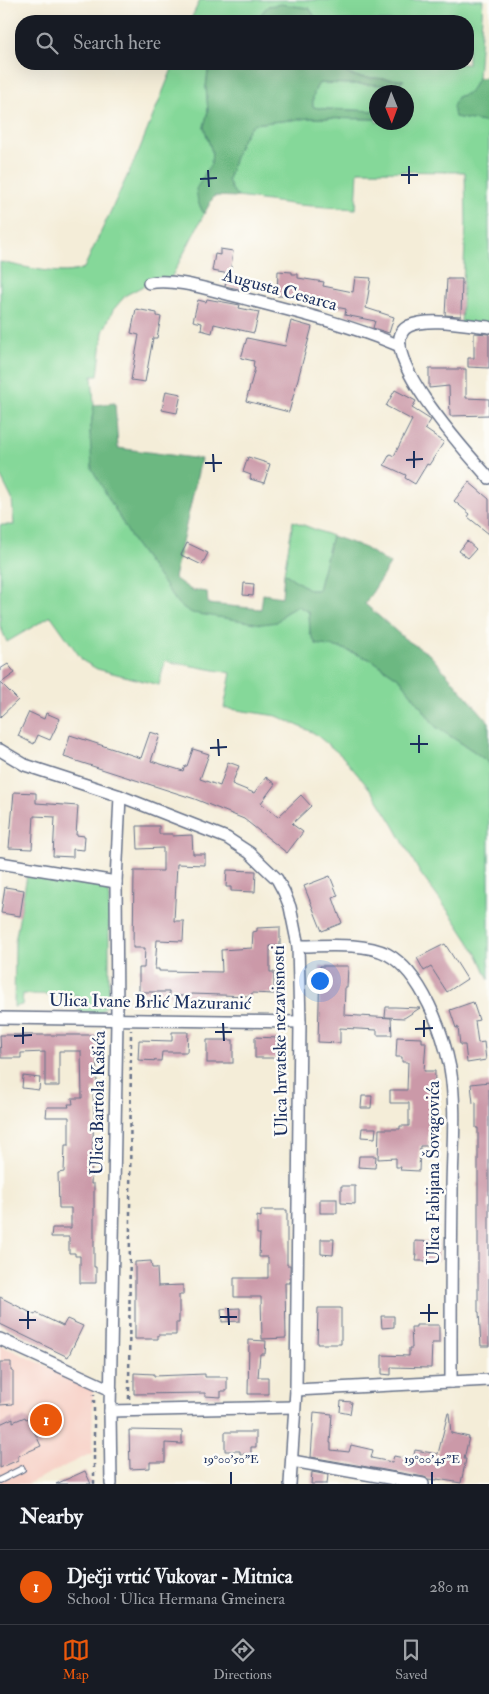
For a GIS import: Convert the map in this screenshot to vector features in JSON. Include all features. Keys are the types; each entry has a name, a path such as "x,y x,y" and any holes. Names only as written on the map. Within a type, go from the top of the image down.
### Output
{"street":[{"name":"Augusta Cesarca","path":"148,283 166,281 318,316 369,333 400,346"},
{"path":"489,327 434,323 410,326 403,330 400,337 403,362 432,411 489,478"},
{"name":"Ulica hrvatske nezavisnosti","path":"0,750 25,765 120,796 227,838 250,853 277,879 290,906 298,946 300,1022 296,1390 290,1484"},
{"name":"Ulica Bartola Kašića","path":"111,1484 110,1411 123,1020 116,882 120,796"},
{"path":"0,863 116,882"},
{"name":"Ulica Fabijana Šovagovića","path":"298,946 352,946 387,954 402,965 418,985 440,1034 450,1069 453,1125 451,1382"},
{"name":"Ulica Ivane Brlić Mazuranić","path":"0,1018 300,1022"},
{"path":"0,1339 111,1390"},
{"path":"296,1390 489,1380"},
{"path":"110,1411 294,1407"},
{"path":"292,1461 423,1484"}],"lane":[{"path":"0,1480 22,1470"}],"path":[{"path":"123,1020 131,1032 129,1411"},
{"path":"94,1383 94,1484"}],"shaded area":[{"path":"0,1345 93,1387 92,1453 27,1484 0,1484"}],"green space":[{"path":"200,0 483,0 478,78 469,93 457,97 455,117 489,123 489,327 461,325 466,223 465,172 358,171 356,209 298,205 238,197 228,180 241,143 253,124 310,118 369,119 369,130 414,130 414,85 388,85 399,84 404,80 359,77 347,74 343,70 474,70 474,15 314,15 309,8 268,6 260,15 193,15"},
{"path":"281,4 309,8 314,15 260,15 268,6"},
{"path":"172,70 208,70 206,87 208,111 204,127 212,152 211,164 205,172 198,202 204,214 169,282 149,283 126,295 113,310 103,332 98,376 92,376 94,405 90,433 115,507 134,543 179,605 277,622 285,613 298,606 309,612 310,633 316,644 341,648 372,660 400,679 436,727 489,763 489,980 479,957 420,873 374,794 342,756 314,733 277,716 224,708 231,673 165,661 159,685 97,669 83,661 51,616 7,642 0,626 0,525 14,525 12,499 0,475 0,262 54,272 76,271 84,268 138,153"},
{"path":"208,70 343,70 347,74 359,77 404,80 399,84 388,85 319,83 313,97 313,107 369,111 369,119 310,118 253,124 241,143 228,180 238,197 214,196 204,214 198,202 196,189 211,164 212,152 204,127 208,111 206,87"},
{"path":"489,77 489,123 455,117 453,107 457,97 469,93 478,78"},
{"path":"319,83 388,85 369,85 369,111 313,107 314,94"},
{"path":"115,403 118,448 201,459 174,578 191,590 207,592 208,604 261,609 263,594 282,597 284,573 310,590 318,590 332,536 363,547 390,564 365,604 405,639 429,654 489,722 489,763 436,727 400,679 372,660 341,648 316,644 310,633 309,612 298,606 285,613 277,622 262,624 192,613 179,605 134,543 92,469 90,433 94,405"},
{"path":"293,521 332,536 318,590 310,590 284,573"},
{"path":"28,870 102,883 107,888 109,898 109,999 105,1008 100,1012 93,1014 81,1013 77,1008 77,995 23,994 22,1005 14,1007 15,942"}],"building":[{"path":"220,249 233,251 230,274 212,271 215,254 220,255"},
{"path":"278,271 292,272 292,274 298,274 298,278 324,282 323,286 353,292 355,277 371,278 366,308 394,317 389,333 373,328 375,321 345,315 346,309 325,305 325,301 302,298 302,296 277,296"},
{"path":"227,277 246,281 243,290 225,286"},
{"path":"447,279 462,279 461,316 445,315"},
{"path":"207,299 240,305 239,308 259,312 254,333 214,324 212,333 201,330 202,323 193,321 198,300 206,302"},
{"path":"136,309 157,313 157,316 161,317 157,338 153,338 145,382 131,380 139,335 131,333"},
{"path":"291,321 312,327 289,412 246,401 255,368 253,367 254,361 241,358 247,338 285,346"},
{"path":"474,333 489,334 489,368 468,367 468,358 474,358"},
{"path":"429,369 466,369 466,398 489,399 489,415 450,416 449,386 429,388"},
{"path":"395,390 416,401 412,408 431,420 425,429 444,442 415,484 405,478 406,475 384,465 390,454 394,456 412,420 386,406"},
{"path":"166,391 181,394 177,413 162,410"},
{"path":"248,457 270,464 264,483 250,479 251,475 243,472"},
{"path":"469,482 489,499 489,534 468,517 470,514 454,501"},
{"path":"467,541 476,549 468,558 459,551"},
{"path":"187,543 208,553 202,565 181,555"},
{"path":"244,583 254,584 253,596 243,595"},
{"path":"8,664 15,673 1,683 18,700 0,717 0,669"},
{"path":"29,712 44,719 46,713 60,719 50,740 38,735 34,744 18,736"},
{"path":"150,732 160,735 151,761 183,771 185,766 187,766 193,749 209,754 200,779 220,786 228,762 239,766 232,784 254,793 266,777 275,784 261,803 278,817 301,795 311,806 292,824 303,832 287,853 244,819 195,799 64,757 70,735 141,758"},
{"path":"14,792 36,793 36,803 78,806 76,835 85,836 84,850 73,849 73,857 53,856 55,817 34,816 32,849 9,848"},
{"path":"137,826 159,826 159,834 173,834 172,836 192,835 193,854 205,854 205,865 177,864 174,921 184,921 183,941 157,940 155,969 159,969 159,971 222,972 221,950 252,948 253,932 257,931 257,928 280,927 280,946 270,946 270,972 274,972 274,994 252,993 251,996 191,994 191,996 169,996 169,992 139,992 139,968 144,968 145,948 133,948 134,871 163,871 163,848 138,849"},
{"path":"227,870 256,871 255,892 231,891 231,887 226,887"},
{"path":"330,876 338,896 333,898 342,923 322,931 304,886"},
{"path":"5,887 24,890 20,916 1,913"},
{"path":"445,944 467,979 447,992 431,967 424,971 417,958"},
{"path":"320,966 348,966 344,1015 391,1018 392,1035 377,1035 377,1030 340,1028 340,1043 318,1042"},
{"path":"473,1002 479,1020 475,1021 478,1043 484,1042 486,1060 467,1063 465,1045 460,1045 458,1027 456,1028 450,1010"},
{"path":"386,1007 420,1008 404,1018 385,1017"},
{"path":"172,1032 188,1032 187,1052 162,1052 161,1061 138,1060 139,1040 172,1041"},
{"path":"0,1035 96,1035 97,1089 93,1089 94,1116 91,1184 94,1184 94,1267 96,1267 96,1283 80,1283 80,1256 75,1256 75,1253 69,1253 69,1237 51,1237 52,1228 71,1228 71,1208 59,1208 58,1173 64,1172 65,1145 69,1145 69,1117 46,1117 47,1107 69,1107 68,1104 73,1104 72,1098 82,1098 81,1051 59,1051 59,1086 45,1086 45,1052 21,1053 21,1058 1,1058"},
{"path":"255,1037 277,1038 277,1058 255,1058"},
{"path":"397,1037 422,1038 422,1042 426,1042 424,1071 435,1071 434,1098 437,1098 436,1118 429,1117 428,1146 420,1146 419,1171 400,1170 401,1167 396,1167 396,1158 378,1159 379,1129 400,1129 400,1126 409,1126 409,1103 390,1103 390,1090 407,1090 408,1062 402,1062 402,1057 396,1057"},
{"path":"207,1040 233,1040 233,1063 207,1063"},
{"path":"23,1076 40,1078 39,1090 22,1088"},
{"path":"489,1082 489,1346 481,1346 478,1312 478,1128 476,1128 476,1102 473,1103 471,1084"},
{"path":"362,1096 372,1096 371,1108 361,1108"},
{"path":"362,1128 376,1128 375,1138 361,1137"},
{"path":"359,1156 376,1156 375,1168 358,1167"},
{"path":"341,1186 355,1186 355,1204 341,1203"},
{"path":"320,1199 337,1199 337,1213 320,1213"},
{"path":"261,1210 287,1210 287,1265 290,1265 290,1283 285,1283 286,1338 262,1339 261,1297 234,1297 234,1278 268,1278 268,1257 259,1257 260,1234 257,1234 257,1216 261,1217"},
{"path":"321,1239 334,1239 333,1255 321,1254"},
{"path":"415,1241 439,1242 439,1261 416,1261"},
{"path":"151,1261 152,1268 157,1268 158,1286 183,1285 183,1295 179,1295 179,1323 176,1323 176,1335 158,1335 158,1339 135,1339 135,1262"},
{"path":"0,1297 35,1315 36,1313 63,1326 67,1319 83,1326 68,1357 0,1324"},
{"path":"240,1308 240,1321 222,1322 221,1309"},
{"path":"318,1308 341,1308 341,1344 317,1344"},
{"path":"381,1316 394,1316 394,1327 382,1328"},
{"path":"416,1325 439,1325 439,1343 432,1343 431,1368 391,1367 391,1375 382,1374 382,1355 409,1356 409,1348 412,1348 411,1327 416,1327"},
{"path":"249,1340 266,1341 265,1354 260,1354 258,1377 268,1377 268,1394 248,1394"},
{"path":"0,1362 11,1362 11,1371 13,1371 13,1404 0,1405"},
{"path":"134,1373 154,1374 154,1376 205,1374 205,1377 227,1377 227,1391 221,1391 221,1397 205,1396 205,1393 134,1394"},
{"path":"341,1401 352,1402 350,1414 340,1412"},
{"path":"314,1412 332,1414 331,1450 349,1452 351,1445 373,1450 371,1458 392,1462 394,1456 413,1460 415,1450 438,1454 449,1413 451,1433 469,1437 461,1483 428,1479 311,1457"},
{"path":"25,1417 26,1419 28,1418 41,1446 18,1456 18,1460 0,1468 0,1424 13,1418 13,1422"},
{"path":"129,1430 182,1431 182,1444 165,1443 165,1462 150,1462 150,1468 130,1469"},
{"path":"225,1432 256,1432 256,1447 251,1447 251,1454 240,1454 240,1451 225,1451"},
{"path":"85,1471 91,1484 56,1484"},
{"path":"312,1472 328,1475 327,1484 311,1484"}],"place":[{"name":"Dječji vrtić Vukovar - Mitnica","path":"46,1420"}]}
